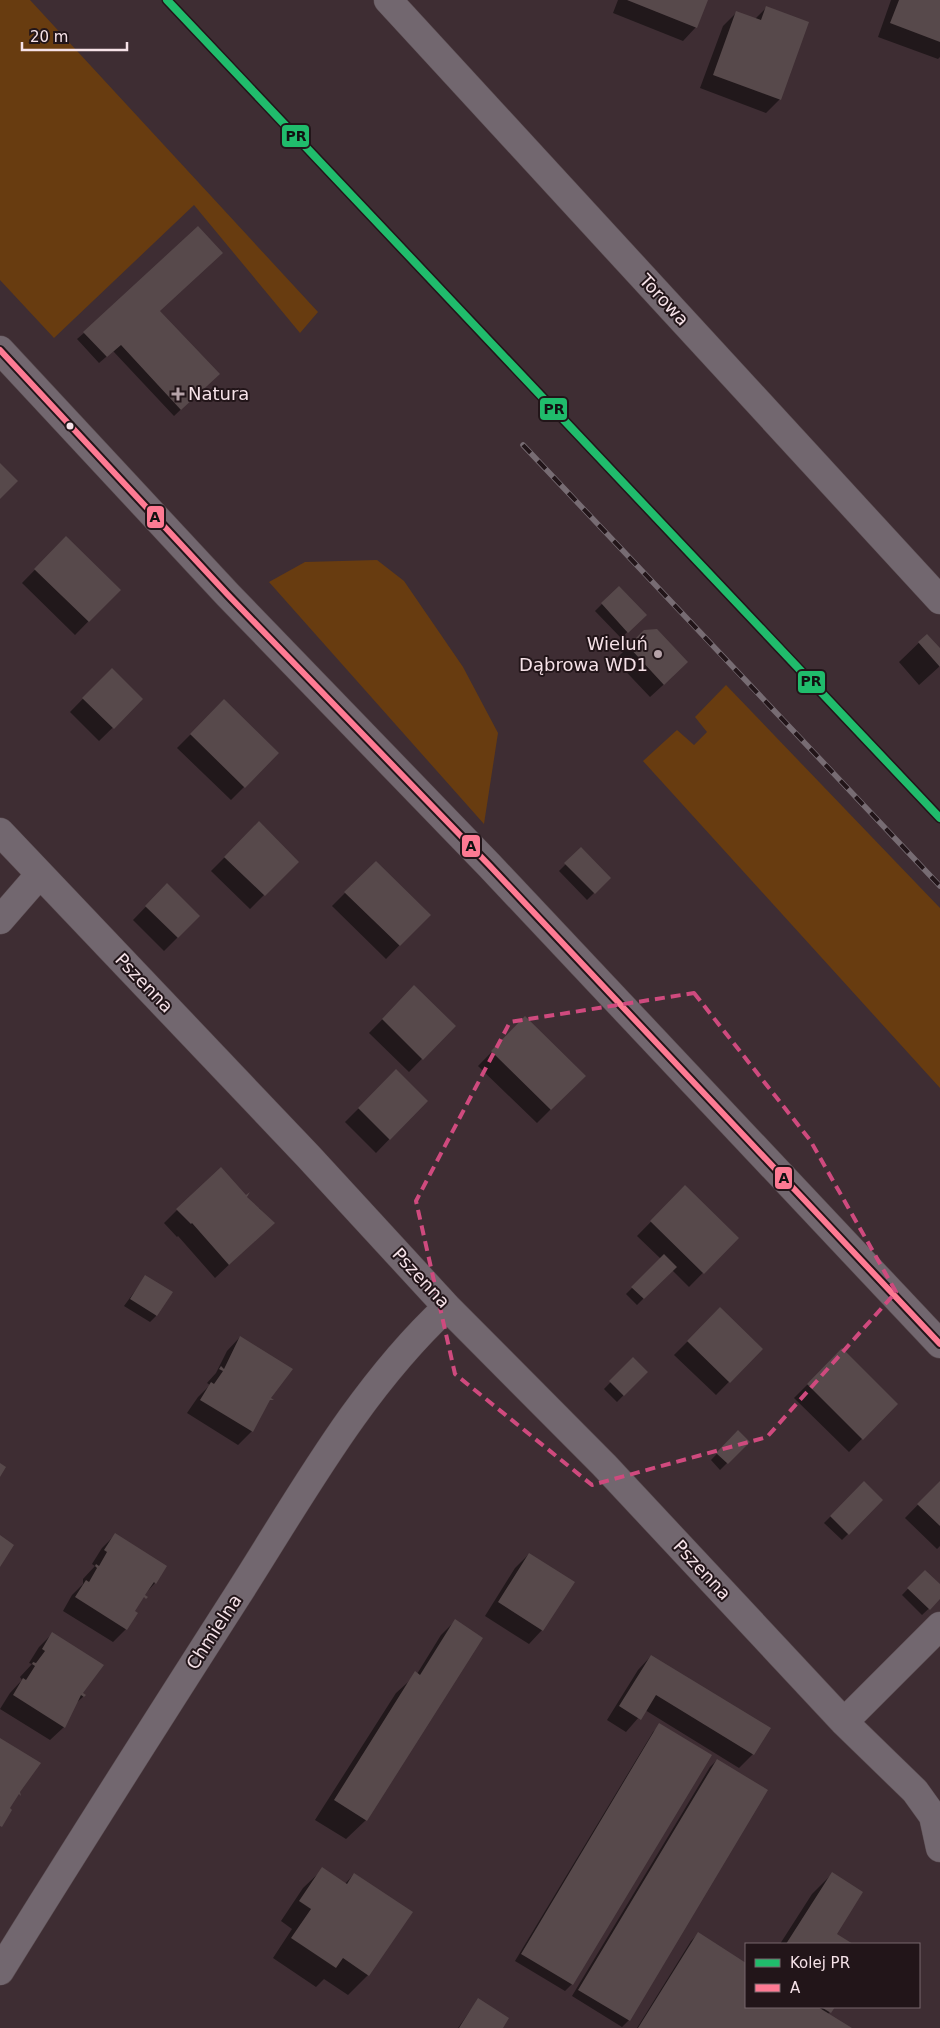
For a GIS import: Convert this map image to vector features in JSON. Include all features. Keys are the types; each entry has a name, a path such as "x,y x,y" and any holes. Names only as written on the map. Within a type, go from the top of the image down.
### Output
{"street":[{"name":"Torowa","path":"388,0 940,600"},
{"path":"0,350 228,594 489,865 940,1344"},
{"name":"Pszenna","path":"0,832 308,1156 447,1308 604,1465 844,1722 915,1791 933,1816 940,1848"},
{"path":"0,920 40,874"},
{"name":"Chmielna","path":"0,1971 110,1793 309,1481 387,1370 417,1336 447,1308"},
{"path":"844,1722 940,1626"}],"highlighted area":[{"path":"694,993 810,1140 896,1292 767,1437 592,1485 455,1374 416,1201 510,1022"}],"shaded area":[{"path":"0,0 30,0 318,312 300,333 194,205 54,338 0,280"},
{"path":"377,560 404,581 463,667 498,733 484,824 269,582 305,562"},
{"path":"726,685 940,908 940,1088 643,761 677,730 694,745 707,732 695,717"}],"building":[{"path":"627,0 708,0 697,28"},
{"path":"899,0 940,0 940,42 890,23"},
{"path":"766,6 809,22 781,100 713,75 736,11 761,20"},
{"path":"198,226 223,253 160,311 220,374 181,410 121,345 107,357 83,332"},
{"path":"0,463 18,481 0,499"},
{"path":"66,536 121,590 89,622 34,569"},
{"path":"619,586 647,615 628,633 601,603"},
{"name":"Wieluń Dąbrowa WD1","path":"657,629 688,662 664,685 628,646 644,630"},
{"path":"927,634 940,648 940,667 918,642"},
{"path":"112,668 143,699 114,729 82,698"},
{"path":"224,699 279,753 245,788 190,734"},
{"path":"259,821 299,862 265,896 224,857"},
{"path":"581,847 611,878 595,894 564,863"},
{"path":"376,861 431,915 400,946 344,892"},
{"path":"167,883 200,916 178,938 145,906"},
{"path":"414,985 456,1026 423,1060 382,1019"},
{"path":"525,1016 586,1076 551,1110 491,1051"},
{"path":"396,1069 428,1101 390,1140 358,1108"},
{"path":"221,1167 246,1195 250,1192 247,1197 275,1223 229,1265 192,1223 176,1209"},
{"path":"685,1185 739,1238 704,1274 650,1221"},
{"path":"664,1254 677,1267 644,1299 631,1287"},
{"path":"145,1275 173,1292 157,1316 130,1299"},
{"path":"720,1307 763,1349 730,1383 687,1341"},
{"path":"240,1336 293,1369 271,1398 274,1400 270,1400 253,1432 200,1400 211,1382 214,1384 223,1371 219,1369 221,1366 224,1369"},
{"path":"842,1348 898,1404 863,1440 807,1384"},
{"path":"633,1357 648,1372 624,1396 609,1381"},
{"path":"738,1430 750,1442 728,1464 716,1453"},
{"path":"0,1463 6,1467 0,1477"},
{"path":"864,1481 883,1500 849,1535 830,1516"},
{"path":"940,1481 940,1526 917,1504"},
{"path":"115,1533 167,1566 156,1584 154,1582 145,1595 148,1597 146,1599 144,1597 135,1611 138,1613 127,1630 75,1597 86,1580 89,1582 97,1568 96,1564 99,1566 107,1552 104,1550"},
{"path":"0,1535 14,1545 0,1567"},
{"path":"529,1553 575,1582 543,1631 498,1602"},
{"path":"925,1570 940,1584 940,1599 930,1610 907,1588"},
{"path":"455,1619 483,1638 367,1821 334,1800 415,1671 420,1675"},
{"path":"52,1632 104,1665 83,1693 86,1695 84,1697 81,1695 65,1728 13,1695 23,1678 26,1680 35,1666 32,1664 33,1662 36,1663 45,1651 42,1649"},
{"path":"651,1655 771,1728 754,1755 656,1695 641,1720 619,1706"},
{"path":"659,1723 712,1755 573,1985 521,1954"},
{"path":"0,1738 41,1763 20,1792 21,1796 19,1794 10,1808 12,1810 2,1827 0,1826"},
{"path":"717,1759 768,1790 630,2021 578,1990"},
{"path":"322,1867 347,1884 354,1873 413,1912 369,1976 343,1958 336,1968 291,1938 311,1909 299,1901"},
{"path":"832,1872 863,1892 837,1934 851,1943 787,1943"},
{"path":"698,1932 745,1962 745,2008 820,2008 852,2028 638,2028"},
{"path":"478,1998 509,2018 503,2028 459,2028"},
{"path":"823,2008 834,2008 831,2013"}],"railway":[{"path":"523,445 940,886"}],"rail line":[{"name":"PR","path":"167,0 940,818"}],"transit line":[{"name":"A","path":"0,350 228,595 489,865 940,1344"}],"place":[{"name":"Natura","path":"178,394"},
{"name":"Wieluń Dąbrowa WD1","path":"658,654"}]}
